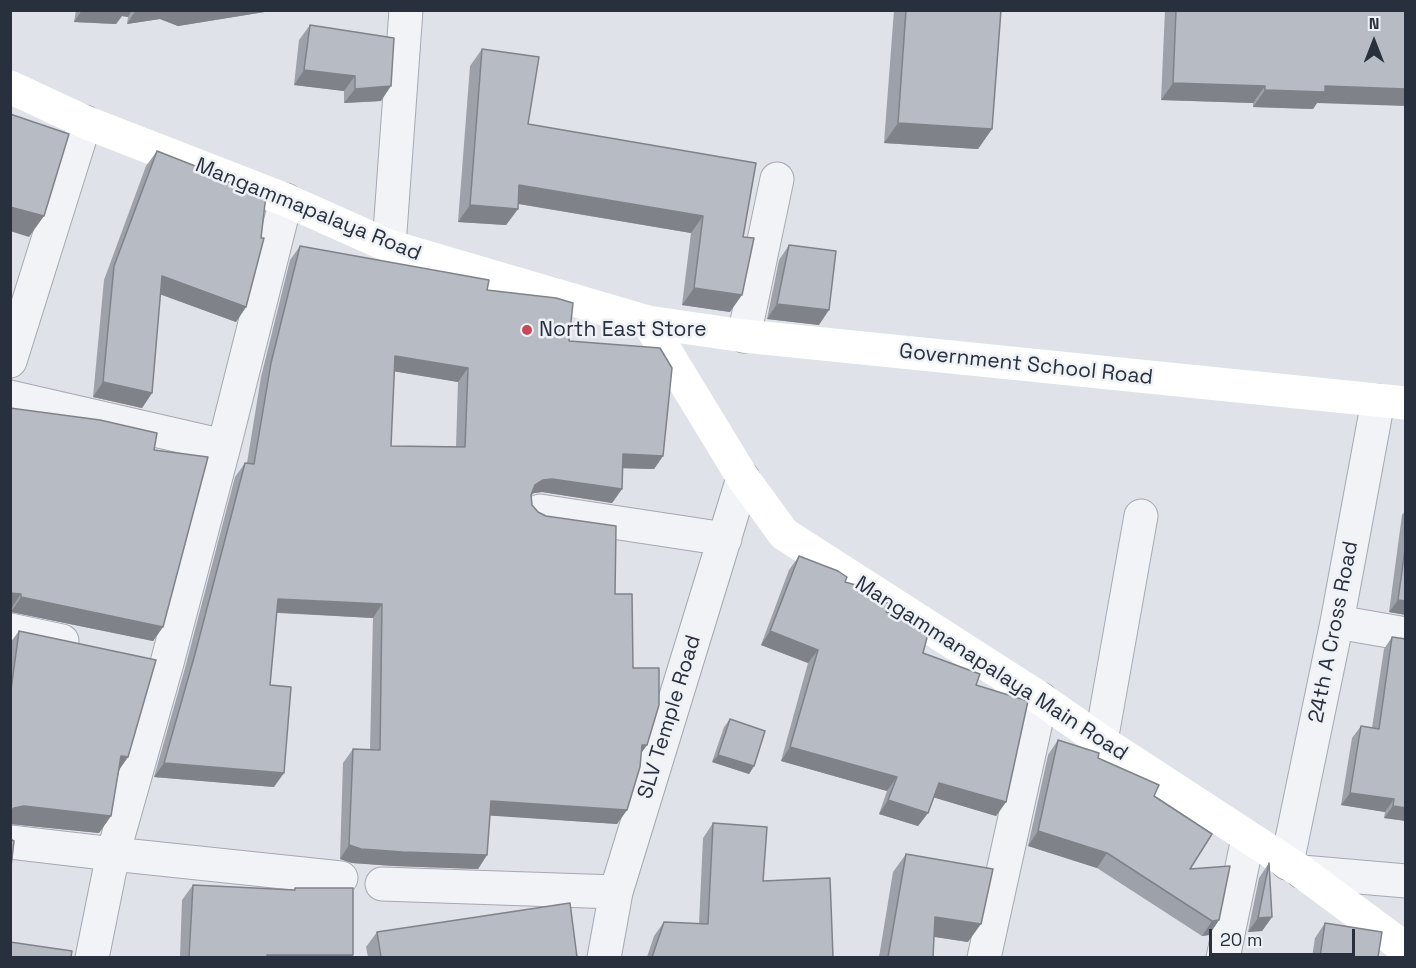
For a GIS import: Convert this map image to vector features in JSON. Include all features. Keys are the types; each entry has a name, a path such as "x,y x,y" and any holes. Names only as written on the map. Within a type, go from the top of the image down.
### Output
{"main road":[{"name":"Mangammapalaya Road","path":"10,87 85,122 286,200 390,246 648,322"},
{"name":"Government School Road","path":"648,322 744,336 1392,402"},
{"name":"Mangammanapalaya Main Road","path":"648,322 743,478 784,534 1041,699 1294,867 1406,949"}],"street":[{"path":"390,246 406,10"},
{"path":"10,361 85,122"},
{"path":"744,336 777,178"},
{"path":"92,957 114,855 224,446 286,200"},
{"path":"10,397 224,446"},
{"name":"24th A Cross Road","path":"1294,867 1337,622 1392,402"},
{"name":"SLV Temple Road","path":"604,957 616,892 743,478"},
{"path":"540,511 725,539"},
{"path":"1101,741 1141,516"},
{"path":"1337,622 1406,633"},
{"path":"10,630 88,646"},
{"path":"133,656 167,663"},
{"path":"984,957 1041,699"},
{"path":"1223,957 1248,837"},
{"path":"10,842 341,878"},
{"path":"1294,867 1406,881"},
{"path":"382,884 616,892"}],"building":[{"path":"906,10 1001,10 992,129 898,123"},
{"path":"1176,10 1406,10 1406,89 1325,86 1325,92 1265,90 1265,86 1173,83"},
{"path":"310,25 394,38 391,86 355,89 355,76 304,70"},
{"path":"482,49 539,57 528,124 756,163 743,237 754,238 742,295 694,288 703,216 519,185 518,209 470,205"},
{"path":"10,114 69,134 44,216 10,207"},
{"path":"157,151 213,173 212,176 266,195 261,238 264,238 246,307 162,276 152,393 103,382 114,266"},
{"path":"789,245 836,251 829,310 777,304"},
{"path":"300,246 489,280 487,290 556,298 573,303 569,341 660,348 672,368 663,456 623,454 622,489 552,479 543,480 535,485 531,495 532,505 546,516 616,526 615,594 632,594 633,668 659,668 659,705 647,745 642,745 640,767 627,810 491,801 487,855 361,849 349,845 353,749 380,750 382,604 278,599 270,685 291,687 284,773 164,763 245,463 254,464 271,363","holes":["395,356 468,368 465,447 391,446"]},
{"path":"10,408 100,420 157,433 154,450 208,457 163,627 10,593"},
{"path":"1406,542 1406,601 1398,600"},
{"path":"799,556 838,571 847,577 845,582 863,587 889,604 886,612 916,621 929,630 923,653 980,674 976,685 1028,701 1006,802 939,783 928,813 888,800 897,777 790,747 818,650 770,631"},
{"path":"19,631 156,660 128,757 121,756 111,816 24,806 10,811 10,697"},
{"path":"1392,637 1406,639 1406,808 1393,806 1394,799 1350,793 1361,726 1379,729"},
{"path":"730,719 765,731 754,766 718,755"},
{"path":"1058,740 1099,753 1098,758 1159,785 1154,796 1212,834 1190,869 1230,866 1219,920 1212,921 1107,853 1038,831"},
{"path":"713,823 767,827 763,881 830,878 833,957 652,957 664,922 708,924"},
{"path":"10,839 14,841 10,876"},
{"path":"906,854 993,869 981,924 935,917 933,957 888,957"},
{"path":"1269,863 1272,917 1258,918"},
{"path":"193,885 295,890 295,888 353,888 353,955 189,957"},
{"path":"570,903 577,957 381,957 377,932"},
{"path":"1325,923 1382,932 1378,957 1320,957"},
{"path":"10,942 72,951 71,957 10,957"}],"place":[{"name":"North East Store","path":"527,330"}]}
